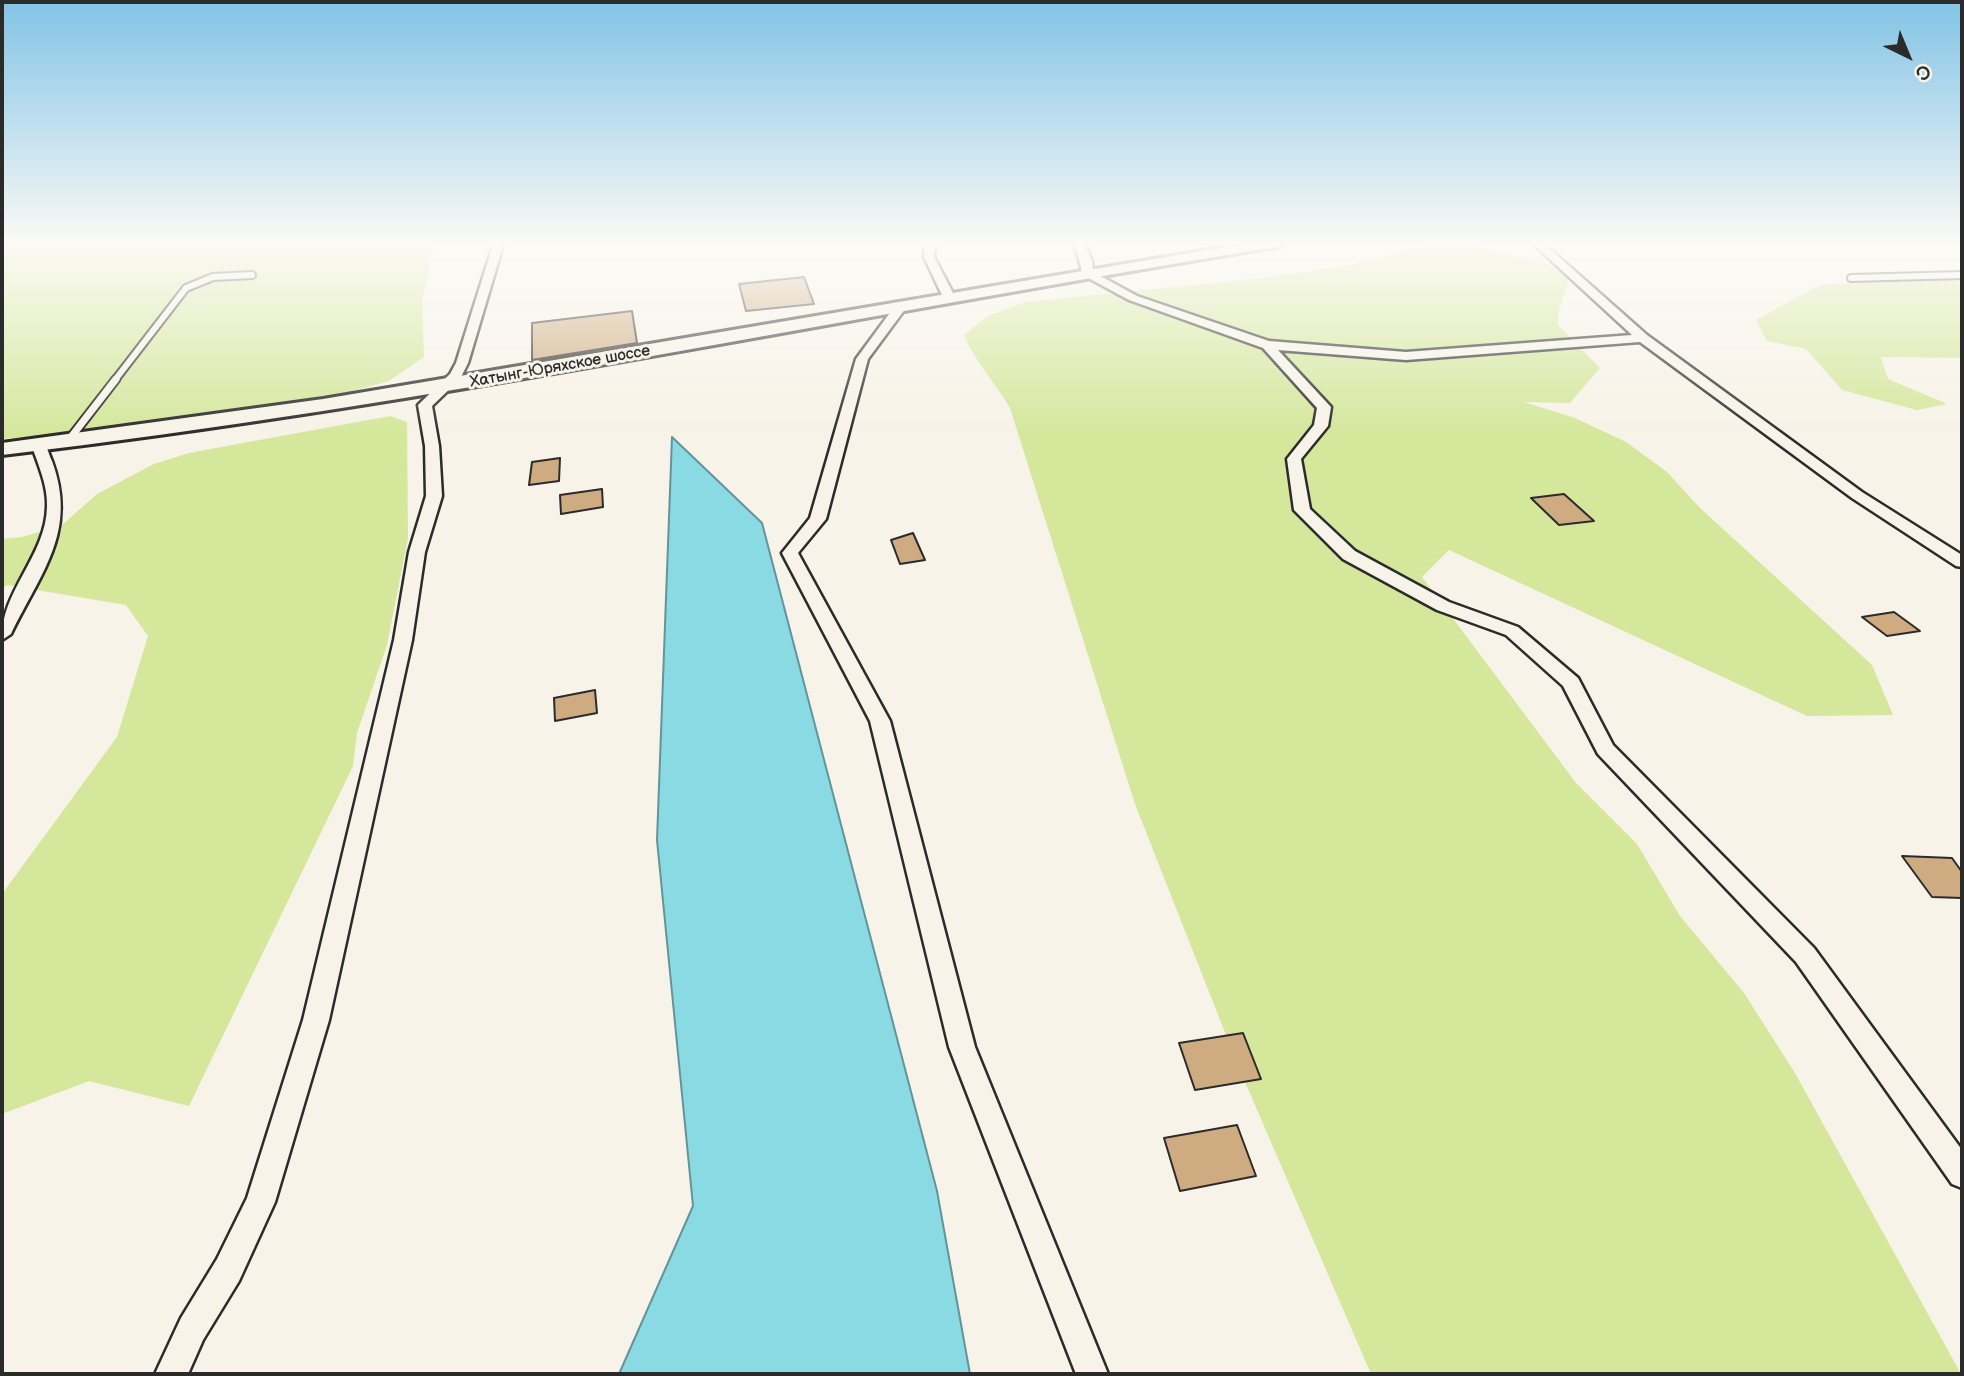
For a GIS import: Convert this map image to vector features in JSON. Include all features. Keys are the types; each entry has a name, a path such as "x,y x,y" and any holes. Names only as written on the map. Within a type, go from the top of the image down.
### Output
{"street":[{"path":"171,1374 192,1329 228,1270 260,1202 316,1020 403,640 417,552 433,496 432,446 425,405 455,376 462,363 479,306"},
{"name":"Хатынг-Юряхское шоссе","path":"2,449 440,388 895,306"},
{"path":"901,306 862,359 817,519 790,552 880,721 962,1047 1092,1374"},
{"path":"1156,306 1267,345 1406,356 1643,338"},
{"path":"1608,306 1643,338 1857,495 1962,562"},
{"path":"1267,345 1324,407 1321,426 1294,459 1303,510 1349,555 1443,606 1512,631 1571,682 1605,749 1805,955 1962,1174"},
{"path":"2,634 52,530 55,509 51,481 38,444"}],"lane":[{"path":"68,441 172,306"}],"green space":[{"path":"2,306 422,306 424,357 389,381 325,399 115,429 2,439"},
{"path":"1014,306 1560,306 1558,325 1600,368 1570,403 1524,402 1575,418 1626,442 1667,472 1700,508 1872,665 1893,715 1807,716 1449,550 1422,577 1576,783 1637,844 1680,916 1744,993 1795,1073 1961,1374 1371,1374 1239,1068 1135,804 1010,408 964,335 988,316"},
{"path":"1781,306 1962,306 1962,358 1881,357 1888,379 1947,404 1917,410 1842,390 1806,349 1767,341 1756,320"},
{"path":"390,416 407,422 408,538 387,645 357,733 353,766 189,1106 89,1081 2,1114 2,894 117,737 148,636 126,605 7,585 2,589 2,539 22,537 62,525 97,494 154,464 189,453"}],"water":[{"path":"672,437 762,523 937,1191 970,1374 619,1374 693,1206 657,840"}],"building":[{"path":"745,306 792,306 746,311"},
{"path":"632,311 637,343 532,360 532,323"},
{"path":"560,458 559,481 529,485 532,462"},
{"path":"602,489 603,507 561,514 560,495"},
{"path":"1564,494 1594,521 1559,525 1531,498"},
{"path":"913,533 925,560 900,564 891,540"},
{"path":"1894,612 1920,631 1887,636 1862,617"},
{"path":"595,690 597,713 555,721 554,698"},
{"path":"1902,856 1952,858 1962,872 1962,898 1932,897"},
{"path":"1243,1033 1261,1079 1195,1090 1179,1043"},
{"path":"1237,1125 1256,1176 1180,1191 1164,1138"}]}
